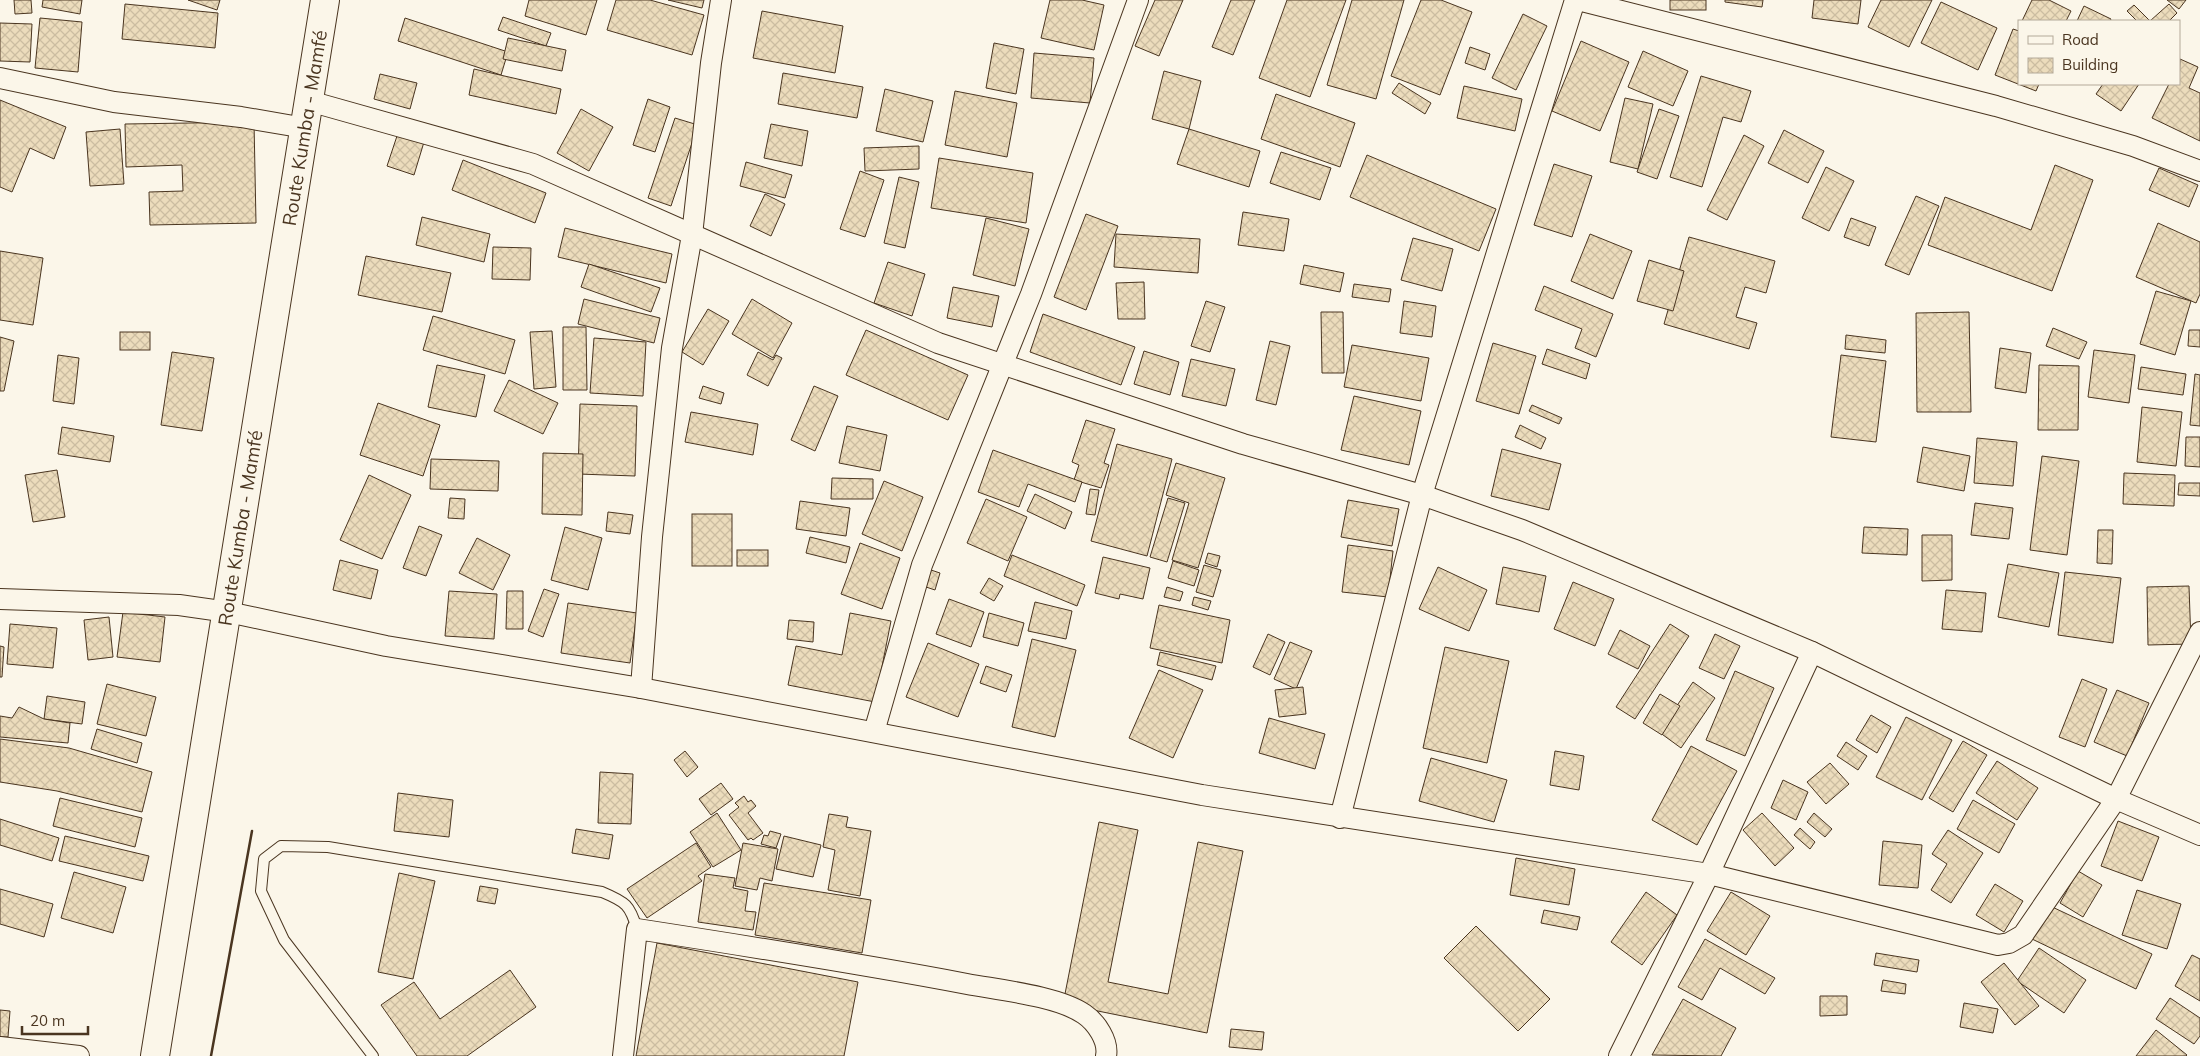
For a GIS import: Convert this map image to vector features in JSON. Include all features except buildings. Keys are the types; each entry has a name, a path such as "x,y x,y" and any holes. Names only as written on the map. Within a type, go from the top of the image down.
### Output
{"highway":[{"name":"Route Kumba - Mamfé","path":"155,1056 228,612 325,0"}],"street":[{"path":"641,688 652,537 671,357 692,234 711,63 721,0"},
{"path":"874,732 922,565 1031,294 1138,0"},
{"path":"1340,818 1422,495 1576,0 1996,106 2133,146 2200,171"},
{"path":"0,78 114,102 241,117 305,128"},
{"path":"309,102 533,164 938,343 1243,444 1422,495 1522,530 1812,652 2116,799 2200,835"},
{"path":"0,600 179,605 228,612 386,646 641,688 1202,795 1709,874 1998,945 2009,943 2023,935 2116,799 2200,632"},
{"path":"1619,1056 1709,874 1812,652"},
{"path":"623,1056 637,930 847,961 1050,1000 1084,1014 1101,1032 1107,1052 1106,1056"},
{"path":"0,1046 79,1056"}],"lane":[{"path":"373,1056 284,940 261,891 264,859 281,846 328,846 602,892 622,900 632,911 637,930"}],"wall":[{"path":"211,1056 252,831"}]}
